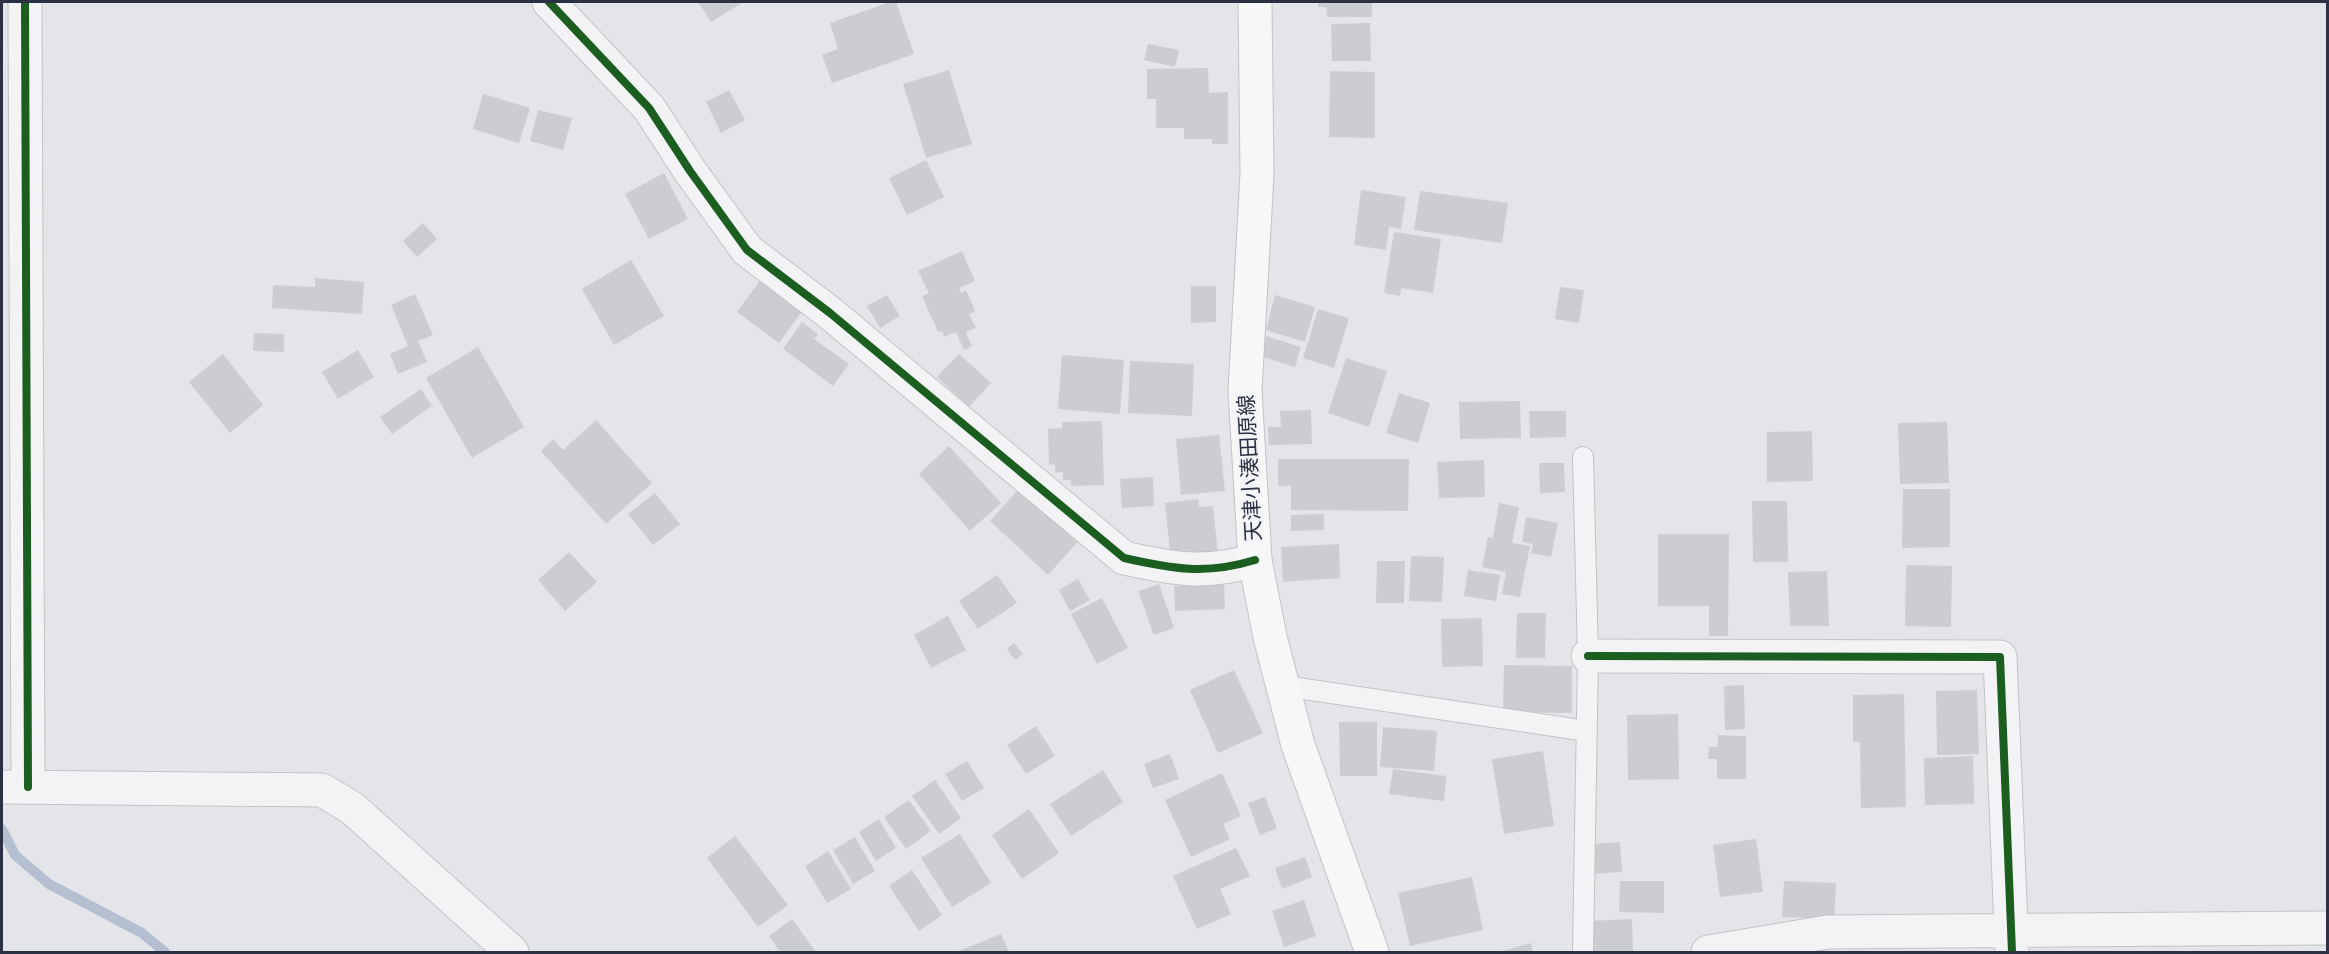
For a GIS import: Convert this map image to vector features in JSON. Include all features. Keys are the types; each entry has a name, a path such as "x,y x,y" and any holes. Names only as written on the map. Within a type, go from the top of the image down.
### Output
{"main road":[{"name":"天津小湊田原線","path":"1255,2 1257,174 1245,392 1255,560 1270,637 1298,745 1372,952"}],"street":[{"path":"25,2 13,787 322,790 352,808 512,952"},
{"path":"549,2 649,108 690,171 747,250 830,313 1124,558 1173,569 1229,568 1255,560"},
{"path":"1588,656 2000,657 2012,941"},
{"path":"1708,952 1828,932 1927,933 2012,941 2328,928"}],"lane":[{"path":"1583,457 1588,656 1583,952"},
{"path":"1284,686 1587,731"}],"building":[{"path":"698,2 741,2 742,3 711,22"},
{"path":"890,2 896,2 914,54 832,83 822,55 838,49 830,23"},
{"path":"1318,2 1372,2 1372,17 1327,17 1326,7 1318,7"},
{"path":"1370,23 1371,61 1332,61 1331,24"},
{"path":"1148,44 1179,50 1175,67 1144,60"},
{"path":"1208,68 1209,93 1228,92 1228,144 1212,144 1212,139 1184,139 1184,128 1156,128 1156,99 1147,99 1147,69"},
{"path":"949,70 972,144 926,158 903,84"},
{"path":"1330,71 1375,72 1375,138 1329,137"},
{"path":"729,90 745,120 721,133 706,102"},
{"path":"483,94 530,108 519,143 473,129"},
{"path":"538,110 572,118 563,150 530,141"},
{"path":"926,160 944,197 907,215 889,178"},
{"path":"664,173 688,219 649,239 625,194"},
{"path":"1361,190 1406,197 1401,229 1389,227 1386,250 1354,245"},
{"path":"1420,191 1508,203 1502,243 1414,230"},
{"path":"423,223 437,239 417,257 403,241"},
{"path":"1394,232 1441,239 1433,293 1401,288 1400,296 1384,293"},
{"path":"962,251 975,281 959,288 961,293 966,290 975,311 969,314 976,328 966,332 972,346 964,350 956,332 944,337 942,331 938,332 922,296 929,293 918,271"},
{"path":"631,260 664,316 614,345 582,289"},
{"path":"767,271 809,302 779,343 737,312"},
{"path":"315,278 364,282 362,314 272,308 273,285 315,287"},
{"path":"1191,286 1216,286 1216,322 1191,323"},
{"path":"1560,287 1584,290 1579,323 1555,319"},
{"path":"415,294 433,335 418,341 427,362 398,374 390,354 408,346 391,305"},
{"path":"887,295 900,316 880,328 867,306"},
{"path":"1275,295 1315,307 1305,342 1266,330"},
{"path":"1318,309 1349,318 1334,368 1303,358"},
{"path":"802,322 818,334 814,339 849,364 833,386 783,349"},
{"path":"254,333 284,334 284,352 253,351"},
{"path":"1266,336 1301,347 1295,367 1260,356"},
{"path":"478,347 524,427 472,458 426,378"},
{"path":"358,350 374,377 338,399 322,372"},
{"path":"223,354 263,405 230,433 189,382"},
{"path":"959,354 991,383 969,407 937,377"},
{"path":"1062,355 1124,360 1120,414 1058,409"},
{"path":"1346,358 1387,371 1369,427 1328,413"},
{"path":"1130,361 1194,364 1192,416 1128,413"},
{"path":"421,389 432,406 392,434 380,417"},
{"path":"1399,393 1430,403 1418,443 1386,433"},
{"path":"1520,401 1521,438 1460,439 1459,402"},
{"path":"1311,410 1312,444 1269,445 1268,427 1281,427 1280,411"},
{"path":"1529,411 1566,411 1566,437 1530,438"},
{"path":"596,420 652,483 606,524 541,451 553,439 563,450"},
{"path":"1102,421 1104,485 1071,486 1071,480 1063,480 1063,472 1055,473 1055,464 1049,465 1048,429 1062,428 1062,422"},
{"path":"1947,422 1949,483 1900,484 1898,423"},
{"path":"1812,431 1813,481 1767,482 1767,432"},
{"path":"1219,435 1225,491 1181,495 1176,439"},
{"path":"949,446 1001,503 970,531 919,474"},
{"path":"1278,459 1409,459 1408,511 1291,510 1291,486 1278,486"},
{"path":"1484,460 1485,497 1439,498 1437,462"},
{"path":"1539,463 1564,463 1565,492 1540,493"},
{"path":"1153,477 1154,506 1122,508 1120,479"},
{"path":"1026,481 1084,535 1048,575 990,521"},
{"path":"1903,489 1950,489 1950,547 1902,548"},
{"path":"655,493 680,524 653,545 628,514"},
{"path":"1198,499 1199,507 1213,506 1218,554 1188,557 1186,550 1170,552 1165,503"},
{"path":"1752,501 1787,501 1788,562 1753,562"},
{"path":"1499,503 1519,507 1512,543 1530,546 1520,597 1502,594 1506,572 1482,567 1488,537 1493,538"},
{"path":"1324,514 1324,530 1291,531 1291,515"},
{"path":"1526,517 1558,523 1551,557 1531,553 1533,544 1522,542"},
{"path":"1658,534 1729,534 1728,636 1709,636 1709,606 1658,606"},
{"path":"1339,544 1340,578 1283,582 1281,547"},
{"path":"569,552 597,582 565,611 538,580"},
{"path":"1411,556 1444,557 1442,602 1409,601"},
{"path":"1377,561 1405,561 1404,603 1376,603"},
{"path":"1906,565 1952,566 1951,627 1905,626"},
{"path":"1468,570 1500,575 1496,601 1464,596"},
{"path":"1827,571 1829,626 1790,626 1788,572"},
{"path":"997,575 1017,603 978,629 959,601"},
{"path":"1078,579 1090,600 1070,611 1059,590"},
{"path":"1224,583 1225,609 1175,611 1174,586"},
{"path":"1159,584 1174,628 1154,635 1138,591"},
{"path":"1102,598 1128,648 1097,664 1071,614"},
{"path":"1517,613 1546,613 1545,658 1516,658"},
{"path":"948,616 966,650 931,668 914,635"},
{"path":"1482,618 1483,666 1442,667 1441,619"},
{"path":"1014,643 1023,654 1015,660 1007,649"},
{"path":"1504,665 1572,666 1572,713 1503,712"},
{"path":"1234,670 1263,733 1218,753 1190,690"},
{"path":"1744,685 1745,729 1725,730 1724,686"},
{"path":"1977,690 1979,754 1937,755 1936,691"},
{"path":"1904,694 1906,807 1861,808 1860,742 1853,742 1853,695"},
{"path":"1678,714 1679,779 1628,780 1627,715"},
{"path":"1339,722 1377,722 1377,776 1340,776"},
{"path":"1036,726 1055,756 1026,774 1007,745"},
{"path":"1383,727 1437,731 1434,771 1380,767"},
{"path":"1718,735 1746,736 1746,779 1717,779 1717,759 1708,759 1709,747 1718,747"},
{"path":"1543,751 1554,826 1504,834 1492,759"},
{"path":"1170,754 1179,779 1153,788 1144,764"},
{"path":"1973,756 1974,804 1925,805 1924,758"},
{"path":"967,761 984,788 962,801 945,774"},
{"path":"1393,769 1446,776 1444,801 1389,794"},
{"path":"1103,770 1123,802 1071,836 1050,804"},
{"path":"1222,773 1241,816 1223,824 1230,839 1191,857 1165,800"},
{"path":"935,780 961,818 939,834 912,796"},
{"path":"1265,797 1277,828 1260,835 1248,803"},
{"path":"909,800 931,831 906,849 884,817"},
{"path":"1029,809 1059,853 1022,879 992,835"},
{"path":"879,819 896,848 876,861 859,832"},
{"path":"960,834 991,883 952,907 921,858"},
{"path":"735,836 788,905 758,927 707,858"},
{"path":"855,837 875,871 853,884 833,850"},
{"path":"1756,839 1763,892 1720,897 1713,845"},
{"path":"1620,842 1622,872 1591,874 1590,844"},
{"path":"1236,848 1250,876 1220,889 1231,914 1197,929 1173,876"},
{"path":"828,851 851,889 827,903 805,866"},
{"path":"1305,857 1312,877 1282,889 1275,868"},
{"path":"912,870 942,915 919,931 889,886"},
{"path":"1472,877 1483,930 1410,946 1398,893"},
{"path":"1620,881 1664,881 1664,913 1619,912"},
{"path":"1784,881 1836,883 1834,919 1782,917"},
{"path":"1304,900 1316,936 1284,947 1272,911"},
{"path":"792,919 816,952 780,952 769,936"},
{"path":"1632,919 1633,952 1590,952 1589,921"},
{"path":"1001,934 1009,952 956,952"},
{"path":"1531,943 1533,952 1499,952"}],"waterway":[{"path":"2,829 15,855 49,884 142,933 165,952"}],"cycle path":[{"path":"25,2 28,787"},
{"path":"549,2 649,108 690,171 747,250 830,313 1124,558 1190,569 1221,568 1255,560"},
{"path":"1588,656 2000,657 2012,952"}]}
